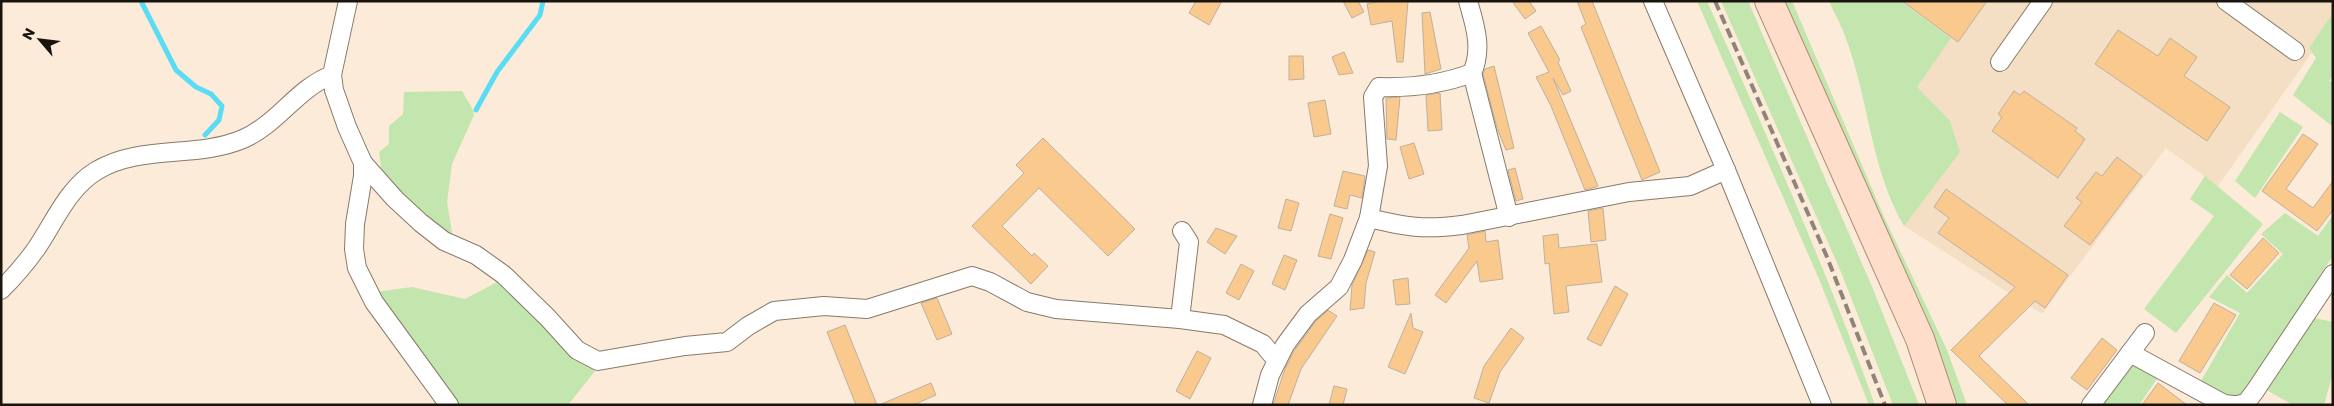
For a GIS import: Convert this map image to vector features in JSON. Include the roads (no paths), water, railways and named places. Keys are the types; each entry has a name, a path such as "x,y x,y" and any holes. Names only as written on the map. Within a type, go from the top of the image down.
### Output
{"main road":[{"path":"1769,1 1920,339 1942,405"}],"street":[{"path":"348,1 332,74 334,90 346,127 363,163 395,199 421,223 444,241 476,255 504,275 548,318 577,350 598,362 685,346 727,342 748,326 774,312 824,306 867,309 972,276 990,282 1027,302 1056,309 1180,319 1224,326 1264,344 1277,361"},
{"path":"1468,1 1478,44 1477,62 1472,73 1509,217"},
{"path":"1653,1 1726,170 1822,405"},
{"path":"2000,62 2043,1"},
{"path":"2226,1 2295,51"},
{"path":"1262,405 1270,375 1285,345 1308,314 1338,287 1353,260 1369,218 1378,166 1372,97 1379,87 1399,88 1455,79 1472,73"},
{"path":"1,290 35,250 74,191 96,172 129,158 213,148 244,139 268,124 317,80 332,74"},
{"path":"363,163 364,176 355,224 354,249 358,268 374,302 449,405"},
{"path":"1369,218 1414,228 1438,228 1509,217 1629,192 1690,186 1726,170"},
{"path":"1180,319 1188,242 1182,231"},
{"path":"2130,353 2224,404 2241,404 2333,274"},
{"path":"2091,405 2144,333"}],"waterway":[{"path":"141,1 176,70 196,87 211,94 222,106 219,120 205,135"},
{"path":"476,110 497,72 540,15 543,1"}],"railway":[{"path":"1715,1 1827,257 1885,405"}]}
